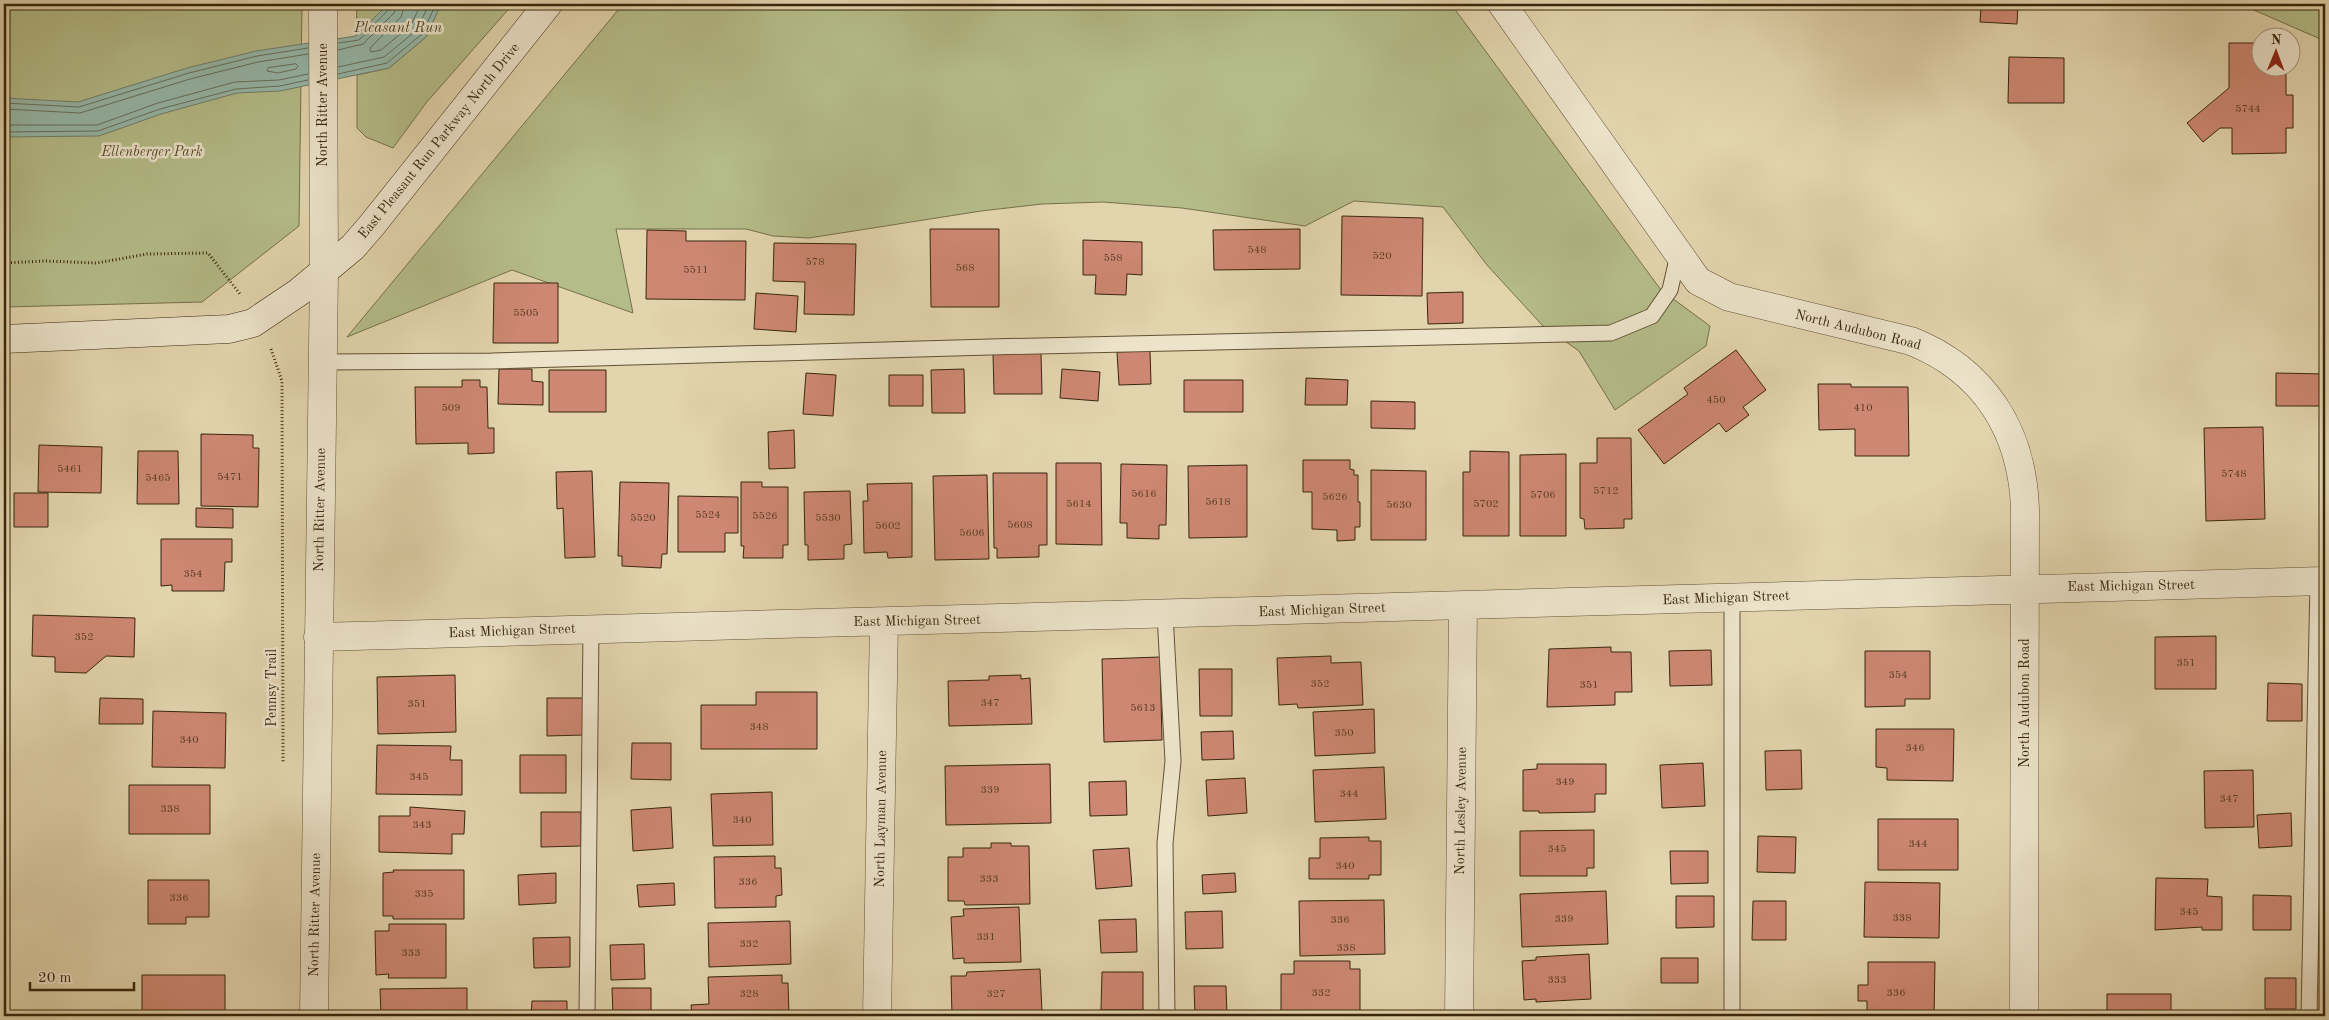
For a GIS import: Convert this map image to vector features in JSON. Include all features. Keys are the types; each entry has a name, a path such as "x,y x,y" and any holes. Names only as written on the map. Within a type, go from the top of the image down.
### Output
{"street":[{"name":"North Ritter Avenue","path":"314,1016 324,272 324,4"},
{"name":"East Pleasant Run Parkway North Drive","path":"4,339 229,330 253,323 324,272 353,247 548,4"},
{"name":"North Audubon Road","path":"1502,4 1698,281 1729,298 1911,341 1934,351 1968,374 2004,420 2019,459 2024,492 2024,1016"},
{"name":"East Michigan Street","path":"318,637 2322,581"},
{"name":"North Lesley Avenue","path":"1459,1016 1463,606"},
{"name":"North Layman Avenue","path":"878,1016 884,622"}],"lane":[{"path":"323,362 492,361 990,347 1611,333 1652,316 1670,290 1678,254"},
{"path":"2309,1016 2322,581"},
{"path":"1732,598 1732,1016"},
{"path":"1165,614 1172,761 1165,842 1167,1016"},
{"path":"587,1016 591,628"}],"path":[{"path":"4,8 41,4"},
{"path":"4,263 46,261 97,263 147,254 208,253"},
{"name":"Pennsy Trail","path":"276,361 282,380 283,392 283,768"}],"green space":[{"name":"Ellenberger Park","path":"4,4 302,4 299,226 202,302 4,307"},
{"path":"357,4 388,4 356,36"},
{"path":"441,4 513,4 426,103 393,148 366,137 357,128 357,75 389,68 426,37"},
{"path":"623,4 1451,4 1661,290 1710,326 1706,346 1615,410 1579,351 1542,325 1487,265 1443,207 1354,201 1305,226 1182,208 1103,202 1042,204 981,211 809,238 773,236 746,229 616,229 633,313 512,270 347,337"},
{"path":"2240,4 2325,4 2325,41 2302,31 2302,28 2295,28"}],"water":[{"name":"Pleasant Run","path":"388,4 441,4 426,37 389,68 280,91 237,93 161,114 99,136 4,137 4,98 78,102 187,68 256,51 356,36"}],"building":[{"path":"1924,4 2018,4 2017,24 1980,22 1981,7"},
{"path":"2229,43 2252,43 2252,78 2286,78 2286,95 2293,95 2293,128 2286,128 2286,153 2232,154 2232,128 2220,128 2203,142 2187,123 2229,88"},
{"path":"2009,57 2064,58 2064,103 2008,103"},
{"path":"1342,216 1423,218 1422,296 1341,295"},
{"path":"930,229 999,229 999,307 931,307"},
{"path":"1300,229 1300,269 1214,270 1213,230"},
{"path":"647,230 686,231 686,241 746,241 745,300 646,299"},
{"path":"1083,240 1142,242 1142,275 1127,274 1126,295 1095,294 1096,275 1083,275"},
{"path":"774,243 856,244 854,315 804,314 805,282 773,281"},
{"path":"494,283 558,283 558,343 493,343"},
{"path":"1463,292 1463,323 1428,324 1427,293"},
{"path":"756,293 798,296 796,332 754,329"},
{"path":"1736,350 1766,390 1743,407 1749,415 1726,432 1719,423 1664,464 1638,430 1688,394 1684,388"},
{"path":"1150,351 1151,384 1119,385 1117,352"},
{"path":"1041,353 1042,394 994,394 993,354"},
{"path":"499,369 532,369 532,381 543,382 543,405 498,404"},
{"path":"964,369 965,413 932,413 931,370"},
{"path":"1062,369 1100,372 1098,401 1060,398"},
{"path":"549,370 606,370 606,412 549,412"},
{"path":"806,373 836,375 833,416 803,414"},
{"path":"2276,373 2325,374 2325,406 2276,406"},
{"path":"889,375 923,375 923,406 889,406"},
{"path":"1306,378 1348,380 1347,405 1305,405"},
{"path":"462,380 480,380 480,387 487,387 488,428 494,428 494,453 468,454 468,443 416,444 415,387 462,387"},
{"path":"1184,380 1243,380 1243,412 1184,412"},
{"path":"1818,384 1851,384 1851,387 1908,387 1909,456 1855,456 1855,429 1819,430"},
{"path":"1371,401 1415,402 1415,429 1371,428"},
{"path":"2263,427 2265,519 2206,521 2204,428"},
{"path":"794,430 795,468 769,469 768,432"},
{"path":"201,434 253,435 253,448 259,448 258,507 201,506"},
{"path":"1597,438 1631,438 1632,519 1624,519 1624,528 1585,529 1584,519 1580,518 1580,463 1597,463"},
{"path":"39,445 102,447 101,493 38,492"},
{"path":"138,451 178,451 179,504 137,504"},
{"path":"1470,451 1509,452 1509,536 1463,536 1463,472 1470,472"},
{"path":"1566,454 1566,536 1520,536 1520,455"},
{"path":"1303,460 1350,460 1350,469 1354,470 1354,475 1358,475 1358,502 1360,502 1360,527 1355,527 1355,540 1337,541 1337,530 1312,529 1312,492 1303,492"},
{"path":"1056,463 1101,463 1102,545 1056,544"},
{"path":"1121,464 1167,465 1166,525 1159,525 1159,539 1127,538 1127,523 1120,523"},
{"path":"1247,465 1247,537 1189,538 1188,466"},
{"path":"1371,470 1426,471 1426,540 1371,540"},
{"path":"592,471 595,557 565,558 563,508 557,509 556,472"},
{"path":"993,473 1047,473 1047,545 1039,545 1039,557 997,558 997,548 994,548"},
{"path":"987,475 989,559 935,560 933,476"},
{"path":"620,482 669,483 667,554 662,554 661,568 622,566 622,556 618,556"},
{"path":"741,482 762,482 762,487 788,487 788,545 783,545 783,558 743,558 744,546 741,546"},
{"path":"912,483 912,557 888,558 887,552 864,553 863,501 868,501 867,484"},
{"path":"850,491 852,544 844,545 844,559 808,560 808,545 805,545 804,492"},
{"path":"14,493 48,493 48,527 14,527"},
{"path":"678,496 738,497 738,533 725,533 725,552 678,552"},
{"path":"196,508 233,509 233,528 196,527"},
{"path":"161,539 232,539 232,562 225,562 224,591 172,591 172,585 161,586"},
{"path":"33,615 135,618 134,657 106,656 86,673 55,672 55,657 32,656"},
{"path":"2216,636 2216,689 2155,689 2155,637"},
{"path":"1611,647 1611,652 1631,652 1632,692 1615,692 1615,705 1547,707 1549,649"},
{"path":"1711,650 1712,685 1670,686 1669,651"},
{"path":"1865,651 1930,651 1930,699 1905,699 1905,706 1865,707"},
{"path":"1331,656 1331,663 1361,662 1363,705 1298,708 1297,704 1279,705 1277,658"},
{"path":"1160,657 1162,740 1104,742 1102,659"},
{"path":"1199,669 1232,669 1232,716 1200,716"},
{"path":"455,675 456,732 378,734 377,677"},
{"path":"1021,675 1021,679 1030,678 1032,724 949,726 948,681 989,680 989,676"},
{"path":"2268,683 2302,684 2302,721 2267,721"},
{"path":"756,692 817,692 817,749 701,749 701,705 756,705"},
{"path":"100,698 143,699 143,724 99,724"},
{"path":"547,698 584,698 584,735 547,736"},
{"path":"1374,709 1375,753 1315,756 1313,712"},
{"path":"153,711 226,713 225,768 152,767"},
{"path":"1876,729 1954,729 1953,781 1887,780 1887,768 1876,767"},
{"path":"1233,731 1234,759 1202,760 1201,732"},
{"path":"632,743 671,743 671,780 631,779"},
{"path":"377,745 451,746 450,760 462,760 462,795 376,794"},
{"path":"1801,750 1802,789 1766,790 1765,751"},
{"path":"520,755 566,755 566,793 520,793"},
{"path":"1703,763 1705,806 1662,808 1660,765"},
{"path":"1050,764 1051,823 946,825 945,766"},
{"path":"1537,764 1606,764 1606,794 1595,794 1595,812 1539,813 1539,811 1523,811 1523,770 1537,769"},
{"path":"1384,767 1386,819 1315,822 1313,770"},
{"path":"2253,770 2254,827 2205,828 2204,771"},
{"path":"1245,778 1247,813 1208,816 1206,780"},
{"path":"1126,781 1127,815 1090,816 1089,782"},
{"path":"129,785 210,785 210,834 129,834"},
{"path":"772,792 773,845 713,846 711,794"},
{"path":"410,807 465,811 464,834 452,834 452,854 379,852 379,816 410,816"},
{"path":"671,807 673,848 633,851 631,810"},
{"path":"541,812 581,812 581,846 541,847"},
{"path":"2291,813 2292,846 2259,848 2257,815"},
{"path":"1878,819 1958,819 1958,870 1878,870"},
{"path":"1594,830 1594,868 1587,868 1587,876 1520,876 1520,831"},
{"path":"1758,836 1796,837 1795,873 1757,872"},
{"path":"1369,837 1369,841 1381,841 1381,875 1369,875 1369,879 1309,879 1309,858 1320,858 1320,838"},
{"path":"991,843 1011,843 1011,846 1029,846 1030,904 965,905 964,901 948,901 948,857 963,857 963,848 991,848"},
{"path":"1129,848 1132,886 1096,889 1093,850"},
{"path":"1670,851 1708,851 1708,883 1671,884"},
{"path":"775,856 775,868 781,868 782,895 776,896 776,907 715,908 714,857"},
{"path":"393,870 464,870 464,919 393,919 393,916 383,916 383,873 394,872"},
{"path":"556,873 556,903 519,905 518,875"},
{"path":"1235,873 1236,892 1203,894 1202,875"},
{"path":"2156,878 2208,879 2207,896 2222,897 2222,930 2202,930 2202,927 2155,930"},
{"path":"148,880 209,880 209,917 186,917 186,924 148,924"},
{"path":"1865,882 1940,883 1939,938 1864,937"},
{"path":"674,883 675,905 639,907 637,885"},
{"path":"1606,891 1608,944 1522,947 1520,894"},
{"path":"2253,895 2291,896 2291,930 2253,930"},
{"path":"1676,896 1714,896 1714,927 1676,928"},
{"path":"1384,900 1385,954 1300,956 1299,901"},
{"path":"1753,901 1786,901 1786,940 1752,940"},
{"path":"1019,907 1021,962 964,963 964,958 953,959 951,917 964,916 963,909"},
{"path":"1222,911 1223,948 1186,949 1185,912"},
{"path":"1136,919 1137,952 1101,953 1099,920"},
{"path":"790,921 791,964 709,967 708,923"},
{"path":"389,924 446,924 446,978 388,978 389,974 376,975 375,931 389,931"},
{"path":"570,937 570,967 534,968 533,938"},
{"path":"644,944 645,979 611,980 610,945"},
{"path":"1589,954 1591,999 1536,1002 1536,999 1524,1000 1522,961 1536,960 1536,957"},
{"path":"1661,958 1698,958 1698,983 1661,983"},
{"path":"1294,961 1350,961 1350,969 1360,969 1360,1012 1299,1012 1299,1016 1281,1016 1281,974 1294,974"},
{"path":"1868,962 1935,962 1934,1016 1867,1016 1867,1001 1858,1001 1858,985 1868,985"},
{"path":"1040,969 1042,1012 1039,1012 1039,1016 952,1016 951,976 966,976 967,972"},
{"path":"1102,972 1143,972 1143,1010 1101,1010"},
{"path":"142,975 225,975 225,1016 142,1016"},
{"path":"782,975 782,983 788,983 789,1016 692,1016 691,1005 709,1004 708,977"},
{"path":"2265,978 2296,978 2296,1009 2265,1009"},
{"path":"1194,986 1226,986 1227,1016 1195,1016"},
{"path":"467,988 467,1016 381,1016 380,989"},
{"path":"612,988 651,988 651,1016 613,1016"},
{"path":"2107,994 2171,994 2171,1016 2095,1016 2095,1011 2107,1011"},
{"path":"532,1001 567,1001 567,1016 531,1016"}]}
